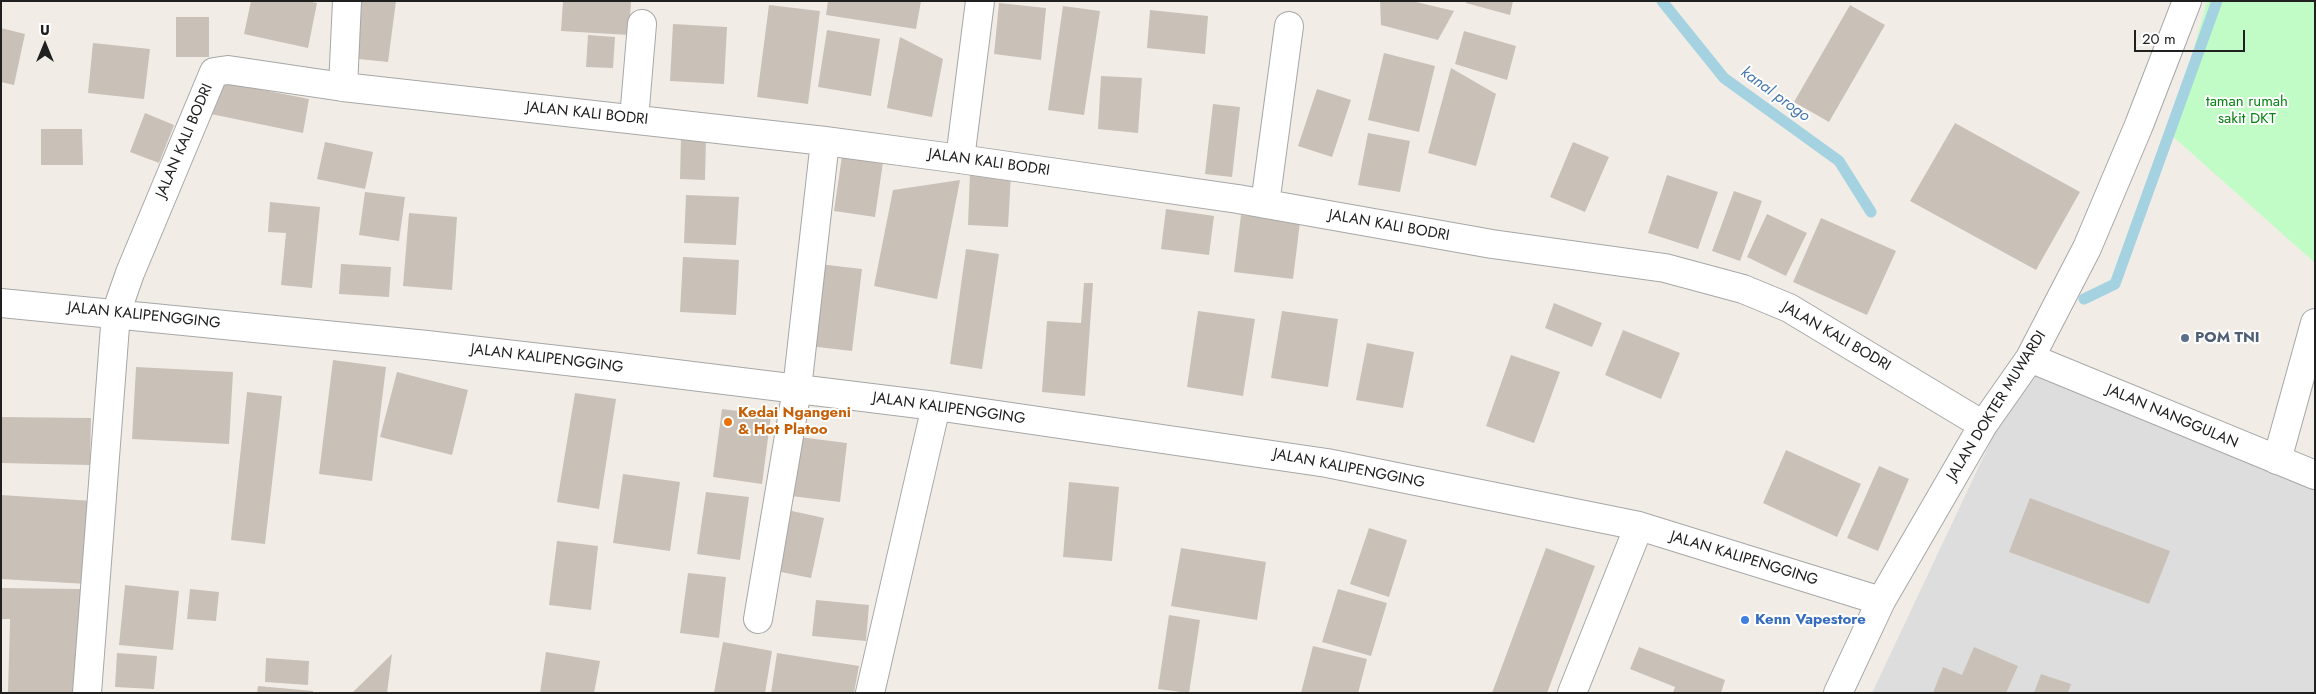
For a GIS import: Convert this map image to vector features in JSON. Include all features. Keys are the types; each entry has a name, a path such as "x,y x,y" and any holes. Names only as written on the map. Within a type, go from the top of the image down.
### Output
{"street":[{"path":"343,87 347,1"},
{"path":"960,159 980,1"},
{"name":"JALAN DOKTER MUWARDI","path":"1838,693 1881,601 1983,425 2030,358 2090,239 2140,125 2187,1"},
{"path":"634,119 642,24"},
{"path":"1265,204 1289,26"},
{"name":"JALAN KALI BODRI","path":"116,313 130,273 214,72 228,70 343,87 824,140 1265,204 1492,244 1665,268 1743,289 1789,308 1983,425"},
{"path":"758,619 797,389 824,140"},
{"name":"JALAN KALIPENGGING","path":"1,303 427,345 797,389 936,406 1327,463 1638,526 1881,601"},
{"path":"86,693 116,313"},
{"path":"2277,460 2315,323"},
{"name":"JALAN NANGGULAN","path":"2030,358 2315,475"},
{"path":"870,693 936,406"},
{"path":"1572,693 1638,526"}],"shaded area":[{"path":"2030,358 2315,471 2315,693 1872,693"}],"green space":[{"name":"taman rumah sakit DKT","path":"2207,1 2315,1 2315,263 2170,134"}],"building":[{"path":"251,1 307,1 317,3 308,48 244,34"},
{"path":"356,1 396,1 388,62 349,58"},
{"path":"563,1 631,2 629,35 561,31"},
{"path":"828,1 921,1 916,29 826,15"},
{"path":"1380,1 1412,1 1454,11 1438,40 1381,25"},
{"path":"1467,1 1513,1 1510,15 1466,3"},
{"path":"999,3 1046,8 1041,60 994,54"},
{"path":"769,5 820,11 808,104 757,97"},
{"path":"1850,5 1885,25 1829,122 1794,102"},
{"path":"1063,6 1100,11 1084,115 1048,110"},
{"path":"1150,10 1208,16 1205,54 1147,48"},
{"path":"176,17 209,17 209,57 176,57"},
{"path":"673,24 727,27 724,84 670,81"},
{"path":"1,28 25,34 14,85 1,82"},
{"path":"827,30 880,39 871,96 818,87"},
{"path":"1464,31 1516,46 1507,80 1455,64"},
{"path":"588,35 615,37 613,68 586,67"},
{"path":"900,37 943,59 932,117 887,108"},
{"path":"93,43 150,49 144,99 88,93"},
{"path":"1384,53 1435,66 1419,132 1368,120"},
{"path":"1451,68 1496,94 1476,166 1428,153"},
{"path":"1101,76 1142,78 1138,133 1098,129"},
{"path":"212,80 309,99 303,133 206,113"},
{"path":"1317,89 1351,100 1332,157 1298,146"},
{"path":"1213,104 1240,107 1232,177 1205,174"},
{"path":"145,113 174,125 159,163 130,152"},
{"path":"1955,123 2080,192 2036,270 1910,201"},
{"path":"41,129 82,129 83,165 41,165"},
{"path":"1368,133 1410,141 1400,192 1358,185"},
{"path":"681,137 706,137 705,180 680,179"},
{"path":"325,142 373,152 365,189 317,179"},
{"path":"1573,142 1609,157 1585,212 1550,197"},
{"path":"843,149 884,155 875,217 834,211"},
{"path":"970,172 1011,174 1008,227 968,225"},
{"path":"1667,175 1718,192 1698,249 1648,233"},
{"path":"960,180 937,299 874,286 893,190"},
{"path":"1734,191 1762,201 1740,261 1712,251"},
{"path":"365,192 405,197 399,241 359,235"},
{"path":"686,195 739,197 736,245 684,243"},
{"path":"270,202 320,207 312,288 281,285 286,233 268,232"},
{"path":"1166,209 1214,216 1209,255 1161,249"},
{"path":"409,213 457,217 452,290 403,286"},
{"path":"1767,214 1807,233 1786,276 1747,257"},
{"path":"1241,215 1300,222 1293,279 1234,272"},
{"path":"1821,218 1896,251 1867,315 1793,282"},
{"path":"966,249 999,254 982,369 950,364"},
{"path":"683,257 739,260 736,315 680,312"},
{"path":"341,264 391,267 389,297 339,294"},
{"path":"819,264 862,269 852,351 809,346"},
{"path":"1084,283 1093,283 1085,396 1042,392 1047,321 1081,323"},
{"path":"1554,303 1602,323 1592,347 1545,328"},
{"path":"1198,311 1255,319 1243,396 1187,387"},
{"path":"1282,311 1338,319 1328,387 1271,378"},
{"path":"1623,330 1680,353 1661,399 1605,375"},
{"path":"1367,343 1414,352 1403,408 1356,400"},
{"path":"1511,355 1560,372 1534,443 1486,426"},
{"path":"333,360 386,367 372,481 319,474"},
{"path":"136,367 233,372 229,444 132,439"},
{"path":"397,372 468,390 452,455 380,437"},
{"path":"247,392 282,396 265,544 231,540"},
{"path":"575,393 616,399 599,509 557,502"},
{"path":"722,409 771,415 762,484 713,477"},
{"path":"1,417 91,418 90,465 1,463"},
{"path":"791,436 847,443 840,502 783,495"},
{"path":"1786,450 1861,484 1837,537 1763,503"},
{"path":"1879,466 1909,479 1878,551 1847,538"},
{"path":"623,474 680,482 670,551 613,543"},
{"path":"1069,482 1119,487 1112,561 1063,557"},
{"path":"706,492 749,497 740,560 697,554"},
{"path":"1,495 93,501 87,584 1,579"},
{"path":"2030,498 2170,551 2149,604 2009,552"},
{"path":"783,509 824,518 811,578 771,570"},
{"path":"1369,528 1407,540 1389,597 1350,584"},
{"path":"557,541 598,546 591,610 549,605"},
{"path":"1181,548 1266,562 1257,620 1171,606"},
{"path":"1546,548 1595,566 1547,693 1492,693"},
{"path":"688,573 726,577 719,638 680,633"},
{"path":"125,585 179,591 173,650 119,645"},
{"path":"1,588 81,589 79,693 8,693 10,619 1,619"},
{"path":"190,589 219,592 216,621 187,619"},
{"path":"1338,589 1387,603 1371,656 1322,642"},
{"path":"816,600 869,605 866,641 812,636"},
{"path":"1169,615 1200,620 1189,693 1158,689"},
{"path":"723,642 772,651 765,693 714,693"},
{"path":"1313,646 1367,659 1358,693 1301,693"},
{"path":"1639,647 1725,680 1721,693 1673,693 1675,687 1630,669"},
{"path":"1974,647 2018,666 2006,693 1933,693 1943,667 1962,675"},
{"path":"546,652 600,661 594,693 540,693"},
{"path":"117,653 157,656 154,689 115,687"},
{"path":"777,653 859,666 854,693 771,693"},
{"path":"392,654 387,693 352,693"},
{"path":"266,658 309,661 308,685 265,682"},
{"path":"2041,674 2071,684 2068,693 2034,693"},
{"path":"258,686 313,691 313,693 257,693"}],"waterway":[{"name":"kanal progo","path":"1662,1 1724,78 1839,161 1871,212"},
{"path":"2084,299 2115,284 2217,1"}],"place":[{"name":"POM TNI","path":"2185,338"},
{"name":"Kedai Ngangeni & Hot Platoo","path":"728,422"},
{"name":"Kenn Vapestore","path":"1745,620"}]}
